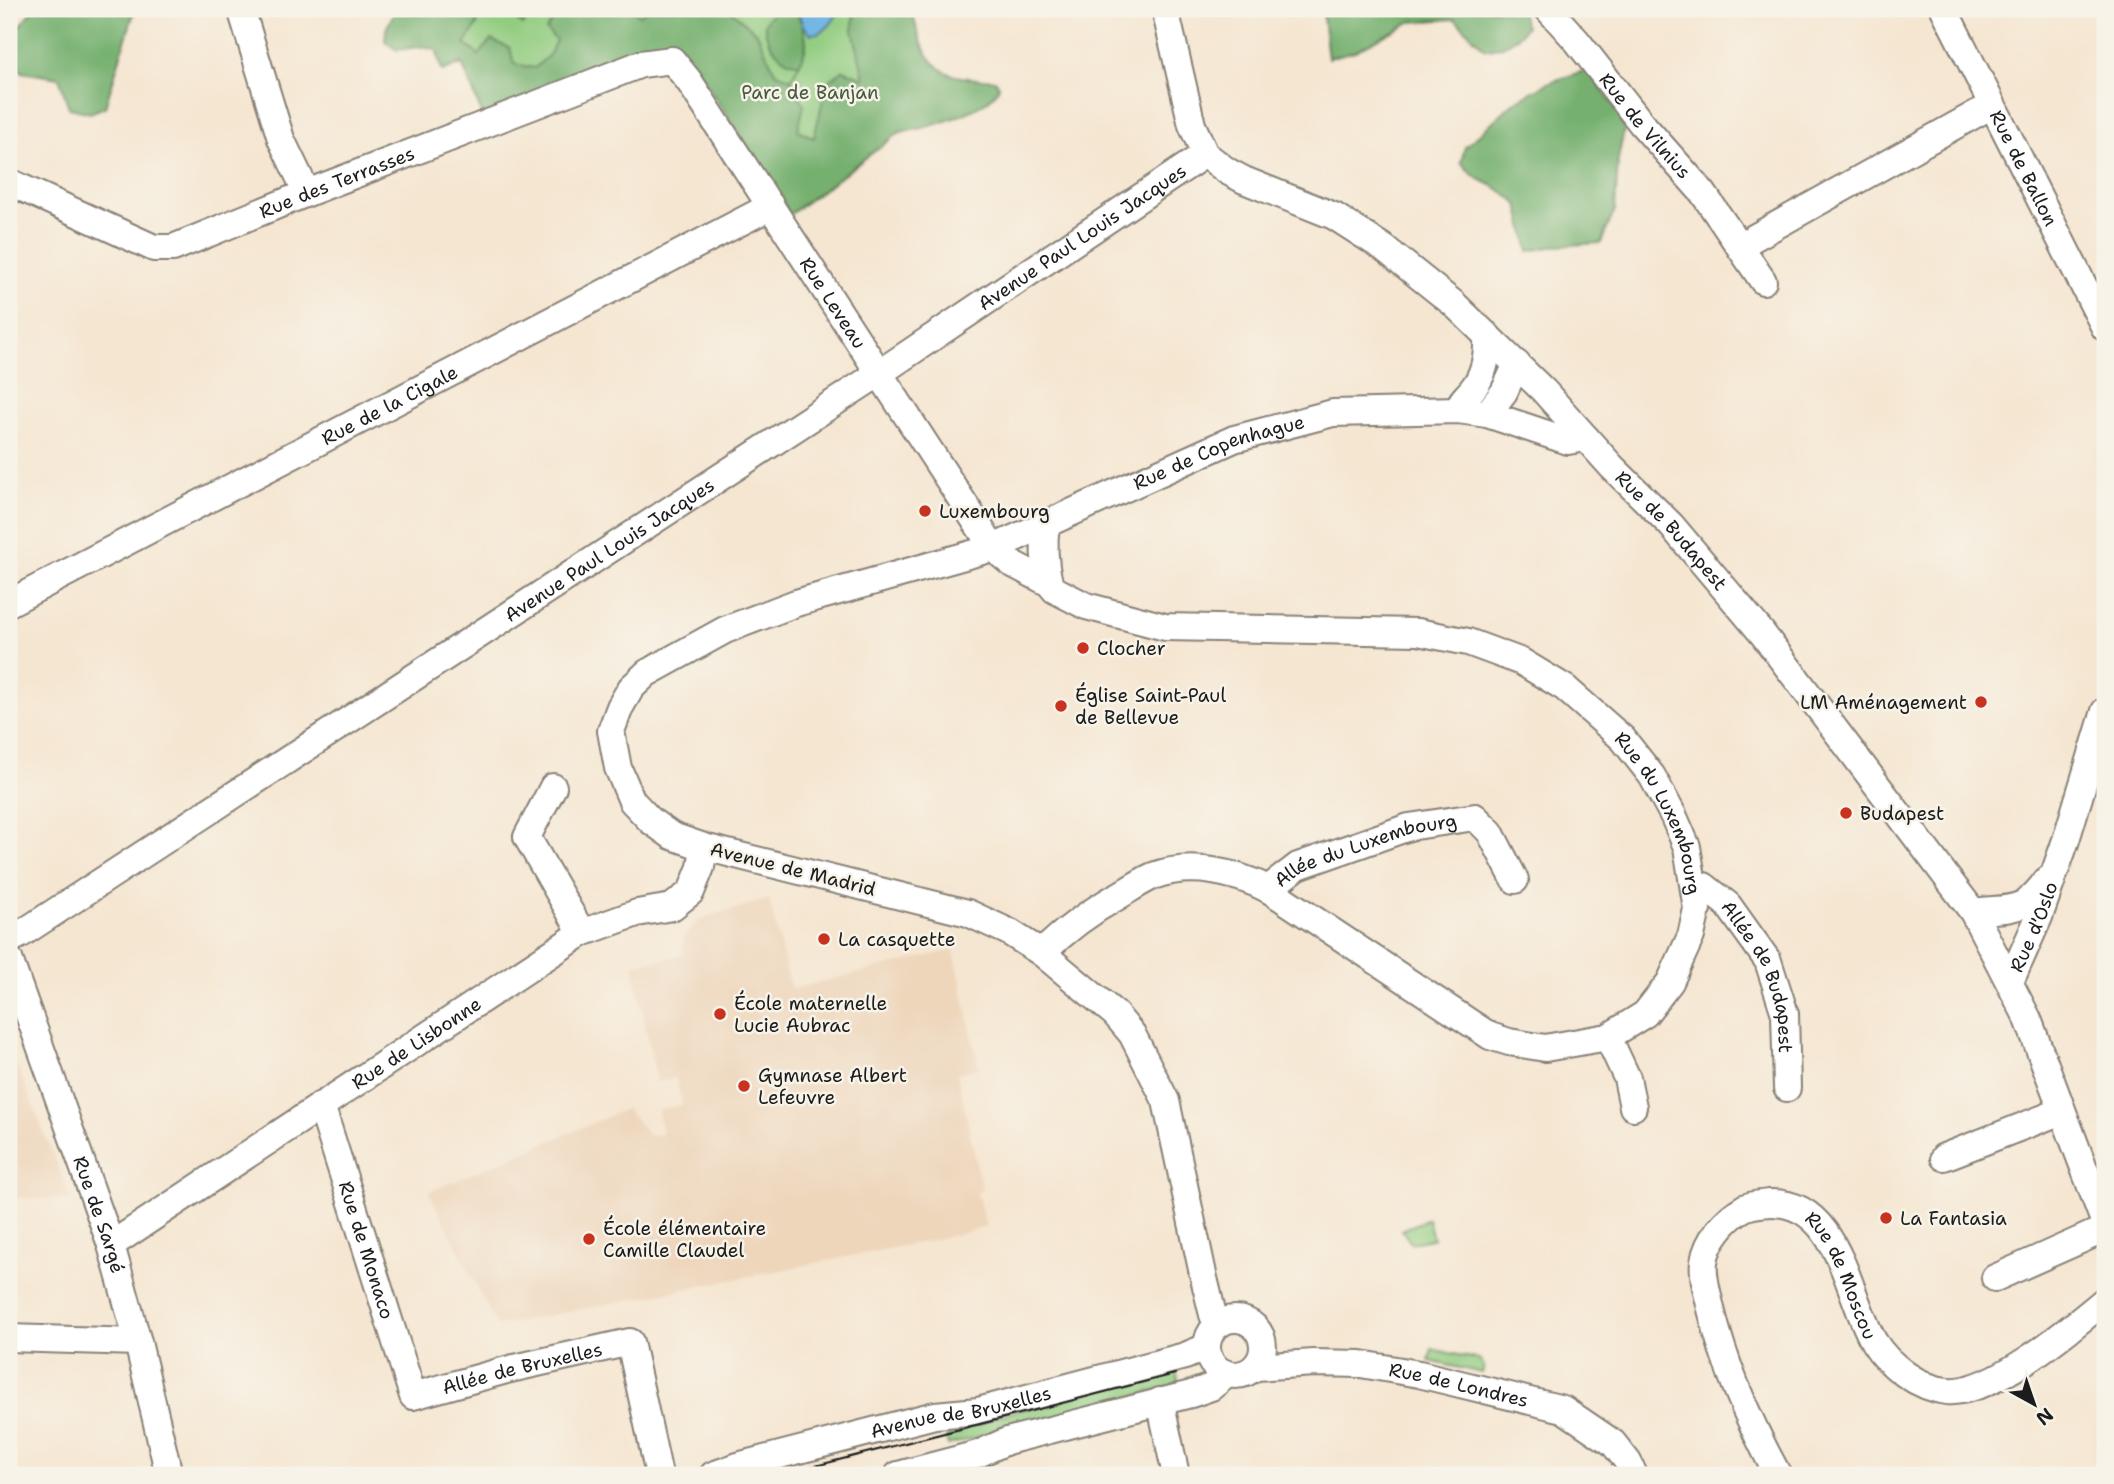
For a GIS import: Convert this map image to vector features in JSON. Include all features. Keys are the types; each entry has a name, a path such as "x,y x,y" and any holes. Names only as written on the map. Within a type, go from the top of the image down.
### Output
{"street":[{"path":"241,9 281,139 307,193"},
{"path":"1165,9 1192,125 1205,154"},
{"name":"Rue de Vilnius","path":"1548,9 1577,41 1642,124 1703,193 1741,245 1763,281"},
{"name":"Rue de Ballon","path":"1944,9 2105,328"},
{"name":"Rue des Terrasses","path":"9,182 154,248 173,248 307,193 641,64 672,60"},
{"name":"Rue Leveau","path":"672,60 689,81 881,372 993,548"},
{"path":"1741,245 1992,105"},
{"name":"Rue de Budapest","path":"1205,154 1236,175 1334,216 1384,248 1454,304 1487,335 1671,525 1762,634 1973,912 2028,1019 2105,1226"},
{"name":"Avenue Paul Louis Jacques","path":"9,940 881,372 1205,154"},
{"name":"Rue de la Cigale","path":"9,603 771,206"},
{"path":"1458,410 1461,400 1472,390 1486,364 1487,335"},
{"path":"1487,414 1504,393 1517,365"},
{"name":"Rue de Copenhague","path":"993,548 1234,439 1333,413 1458,410 1487,414 1568,441 1586,438"},
{"path":"1046,524 1043,541 1048,583"},
{"name":"Rue du Luxembourg","path":"993,548 1055,590 1086,606 1165,627 1418,632 1468,642 1522,662 1565,688 1623,739 1645,767 1674,817 1687,847 1695,884 1697,909 1691,936 1670,982 1645,1014 1608,1037 1545,1048 1490,1036 1268,889 1244,877 1214,870 1180,870 1153,876 1091,910 1042,953"},
{"name":"Avenue de Madrid","path":"993,548 796,603 725,630 647,673 631,688 620,706 611,731 614,753 632,801 651,821 673,836 704,847 968,913 1009,932 1042,953 1115,1014 1132,1034 1166,1101 1203,1274 1213,1315 1220,1324"},
{"name":"Rue d'Oslo","path":"2010,982 2039,917 2066,840 2097,775 2105,711"},
{"path":"553,787 527,837 577,936"},
{"name":"Allée du Luxembourg","path":"1268,889 1297,866 1409,827 1475,817 1490,832 1515,880"},
{"name":"Rue de Lisbonne","path":"111,1245 577,936 638,913 673,907 691,892 701,867 704,847"},
{"name":"Rue d'Oslo","path":"1973,912 2025,904 2033,898 2053,871"},
{"name":"Allée de Budapest","path":"1695,884 1704,886 1728,905 1768,961 1786,1014 1787,1088"},
{"name":"Rue de Sargé","path":"9,959 111,1245 138,1342 169,1475"},
{"path":"1608,1037 1627,1078 1633,1107"},
{"name":"Rue de Monaco","path":"328,1100 414,1396"},
{"path":"1944,1157 2062,1111"},
{"name":"Rue de Moscou","path":"1778,1475 1722,1353 1707,1291 1704,1262 1711,1242 1731,1216 1747,1206 1779,1203 1794,1206 1828,1234 1874,1341 1887,1359 1908,1376 1936,1388 1956,1391 1981,1385 2036,1353 2105,1300"},
{"path":"1996,1278 2105,1226"},
{"path":"1231,1319 1245,1320 1254,1325 1262,1335 1264,1345 1262,1359 1256,1367 1243,1375 1226,1374 1215,1367 1209,1359 1208,1338 1220,1324 1231,1319"},
{"path":"9,1338 138,1342"},
{"name":"Allée de Bruxelles","path":"414,1396 510,1369 630,1342 659,1475"},
{"name":"Avenue de Bruxelles","path":"713,1475 741,1465 935,1415 986,1409 1185,1356 1207,1347"},
{"name":"Rue de Londres","path":"1256,1367 1314,1363 1360,1364 1419,1374 1563,1409 1613,1443 1628,1462 1634,1475"},
{"name":"Avenue de Bruxelles","path":"898,1475 980,1465 1007,1441 1211,1387 1226,1374"},
{"path":"1160,1401 1176,1475"}],"shaded area":[{"path":"769,899 791,989 954,950 979,1068 957,1073 982,1190 977,1192 986,1227 943,1238 497,1326 429,1192 626,1109 649,1135 662,1134 658,1110 682,1105 676,1078 657,1082 633,965 682,955 684,937 700,919"},
{"path":"9,1038 14,1058 71,1199 9,1198"}],"green space":[{"path":"34,9 135,9 105,107 90,113 69,108 59,78 22,72 9,55 9,39"},
{"name":"Parc de Banjan","path":"396,9 477,9 477,25 465,44 479,55 491,40 510,48 514,64 535,68 550,54 556,40 546,30 558,14 535,10 523,25 500,9 631,9 640,15 648,9 729,9 757,33 775,72 791,79 804,105 798,130 814,138 827,82 843,70 864,78 853,30 854,9 912,9 920,40 937,66 956,76 995,80 999,87 983,104 955,118 900,132 789,215 782,199 694,66 677,54 483,116 462,63 442,71 436,49 418,47 397,50 385,42 386,29"},
{"name":"Parc de Banjan","path":"427,9 881,9 900,132 789,215 782,199 694,66 684,56 483,116 462,64 442,71"},
{"path":"778,9 796,9 806,38 800,63 793,63 780,55 766,34 766,21"},
{"path":"1322,9 1520,9 1526,27 1508,43 1498,48 1485,49 1455,19 1410,22 1355,51 1328,58"},
{"path":"1587,70 1626,121 1618,159 1615,210 1601,243 1529,251 1518,204 1497,188 1475,177 1461,163 1465,147 1514,102 1548,83"},
{"path":"1428,1219 1433,1239 1411,1243 1402,1230"},
{"path":"1432,1349 1480,1360 1484,1367 1482,1373 1429,1361"},
{"path":"1176,1369 1179,1384 948,1445 946,1437 961,1433 960,1426"}],"water":[{"path":"797,9 840,9 825,29 811,34 803,26"}],"tram line":[{"path":"780,1475 1175,1374"}],"place":[{"name":"Luxembourg","path":"925,511"},
{"name":"Clocher","path":"1083,648"},
{"name":"LM Aménagement","path":"1981,702"},
{"name":"Église Saint-Paul de Bellevue","path":"1061,706"},
{"name":"Budapest","path":"1846,813"},
{"name":"La casquette","path":"824,939"},
{"name":"École maternelle Lucie Aubrac","path":"720,1014"},
{"name":"Gymnase Albert Lefeuvre","path":"744,1086"},
{"name":"La Fantasia","path":"1886,1218"},
{"name":"École élémentaire Camille Claudel","path":"589,1239"}]}
